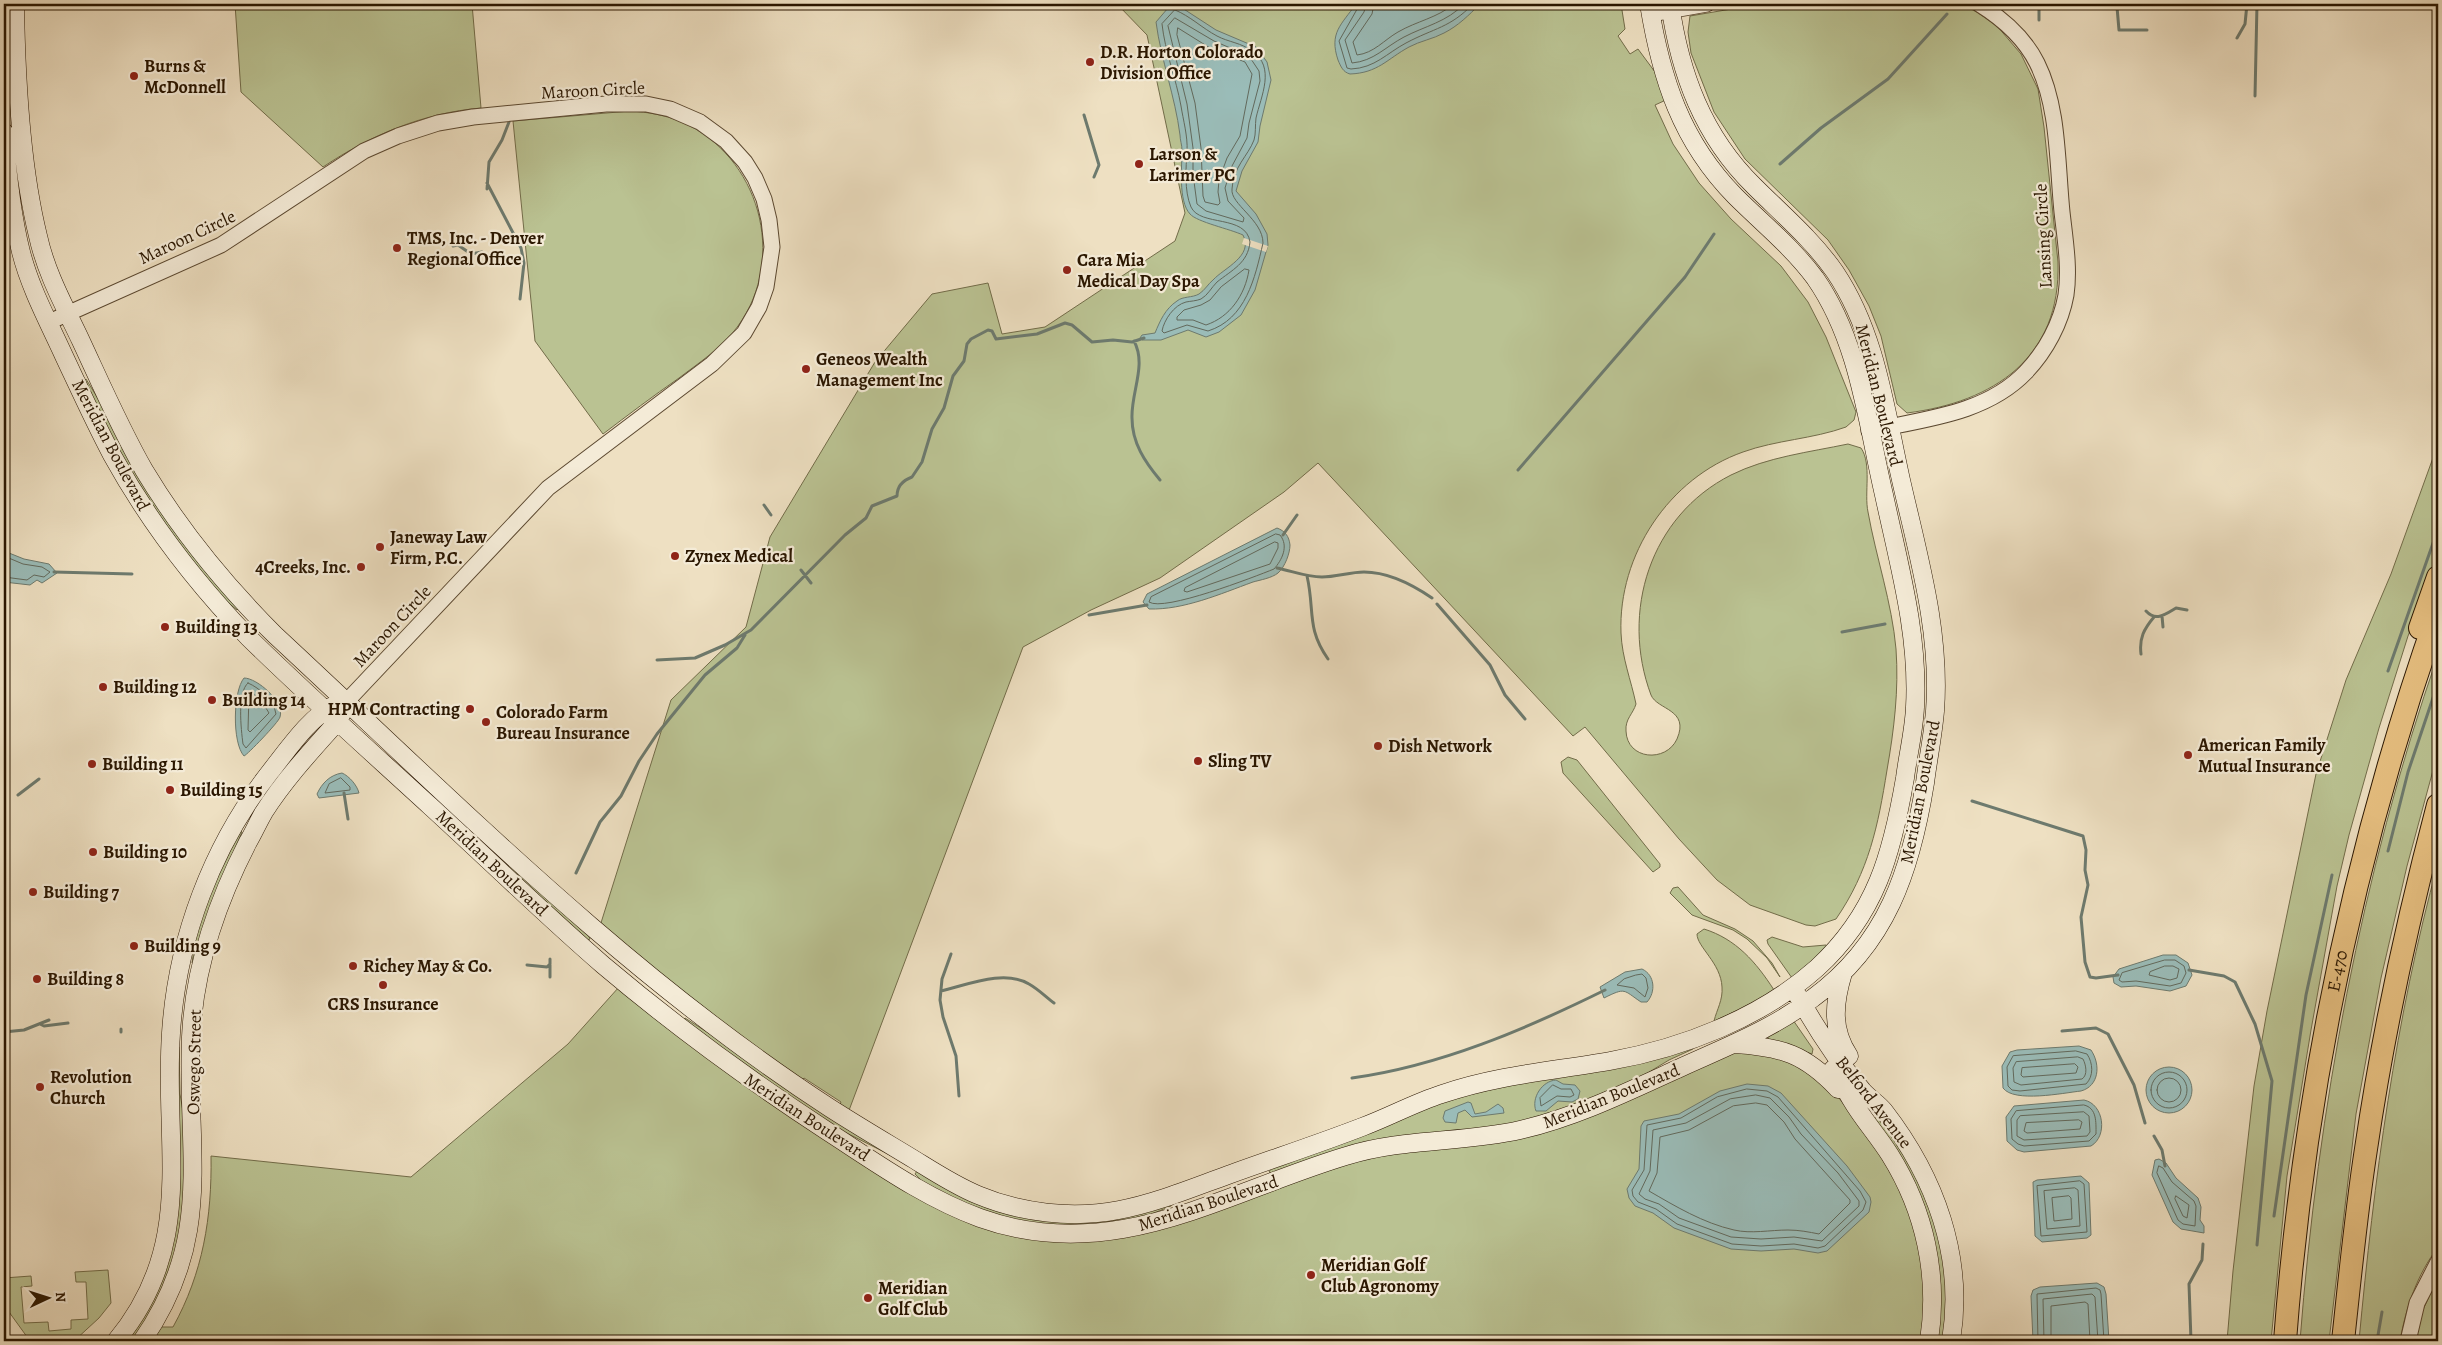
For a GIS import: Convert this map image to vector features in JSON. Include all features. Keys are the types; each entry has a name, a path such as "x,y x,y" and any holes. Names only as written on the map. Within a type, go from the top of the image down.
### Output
{"highway":[{"path":"2395,739 2393,710 2438,577"},
{"name":"E-470","path":"2286,1341 2298,1206 2325,1033 2353,899 2395,739 2438,612"},
{"path":"2343,1341 2366,1150 2383,1047 2404,940 2438,805"}],"main road":[{"name":"Meridian Boulevard","path":"14,4 23,130 38,238 68,313 126,436 151,482 182,527 242,601 346,701 583,919 639,967 730,1038 831,1109 948,1180 979,1196 1024,1209 1052,1213 1089,1213 1147,1204 1362,1127 1421,1101 1474,1084 1504,1076 1610,1061 1664,1048 1738,1019 1788,990 1831,954 1856,922 1874,892 1894,838 1913,727 1916,680 1912,628 1854,364 1832,307 1800,260 1730,191 1698,150 1680,118 1667,86 1658,56 1650,9"},
{"name":"Meridian Boulevard","path":"4,132 8,179 20,251 49,322 113,456 166,540 225,613 325,709 602,964 720,1058 801,1114 922,1189 970,1214 1009,1227 1050,1233 1083,1235 1113,1232 1146,1225 1366,1150 1414,1142 1488,1136 1554,1121 1600,1104 1767,1028 1799,1008 1843,972 1880,925 1893,900 1909,861 1921,806 1935,707 1936,665 1932,626 1871,346 1853,302 1820,252 1745,177 1718,143 1700,112 1685,75 1671,7"},
{"path":"4,122 23,130"},
{"path":"4,141 23,130"},
{"path":"4,212 20,251"},
{"path":"325,709 346,701"},
{"name":"Oswego Street","path":"142,1341 161,1311 175,1279 191,1219 194,1184 191,1037 198,985 213,924 230,878 261,816 293,773 338,721 346,701"},
{"name":"Oswego Street","path":"116,1341 139,1308 149,1288 160,1260 168,1230 172,1188 170,1035 176,986 184,950 204,888 238,818 268,775 325,709"},
{"path":"1843,972 1836,1001 1838,1034 1846,1051 1883,1109"},
{"name":"Belford Avenue","path":"1788,990 1844,1084 1850,1098 1894,1163 1919,1215 1932,1277 1932,1311 1929,1341"},
{"name":"Belford Avenue","path":"1799,1008 1862,1090 1883,1109 1918,1160 1941,1214 1953,1273 1954,1304 1951,1341"},
{"path":"1733,1044 1772,1047 1798,1056 1820,1070 1850,1098"}],"street":[{"path":"1650,9 1707,4"},
{"name":"Lansing Circle","path":"1869,431 1972,407 2007,388 2030,369 2044,349 2059,320 2065,297 2067,264 2052,118 2047,89 2037,63 2020,37 2005,22 1979,4"},
{"name":"Maroon Circle","path":"49,322 226,242 367,149 414,130 449,121 616,103 654,105 679,112 709,128 732,148 750,169 767,209 772,255 762,301 744,333 712,364 572,467 545,490 346,701"},
{"path":"2408,1341 2417,1303 2438,1262"}],"green space":[{"path":"235,4 472,4 481,108 439,115 398,127 341,155 323,167 241,92"},
{"path":"1117,4 1621,4 1625,29 1618,36 1630,54 1638,49 1655,72 1666,100 1655,105 1673,144 1699,183 1731,219 1781,266 1808,302 1826,337 1856,412 1854,420 1846,427 1756,448 1716,464 1692,480 1671,500 1653,523 1639,548 1628,575 1622,604 1622,642 1636,704 1627,723 1628,741 1640,753 1656,755 1672,747 1680,729 1676,716 1654,700 1651,695 1642,663 1639,631 1641,600 1649,569 1662,541 1680,515 1703,493 1731,475 1745,469 1789,456 1848,444 1861,448 1867,470 1868,512 1894,632 1897,664 1896,695 1890,755 1876,829 1857,883 1836,919 1815,926 1806,925 1750,905 1717,880 1679,839 1585,727 1573,736 1318,463 1284,492 1160,578 1091,610 1023,647 848,1113 839,1107 841,1102 804,1078 801,1081 767,1058 600,926 671,700 746,627 770,537 875,362 932,294 988,283 1002,334 1045,327 1175,241 1185,213 1147,35"},
{"path":"1761,4 1961,4 1977,12 1997,26 2021,54 2038,89 2044,127 2058,262 2056,296 2048,325 2034,349 2016,369 1994,386 1968,398 1939,407 1907,413 1897,404 1881,336 1869,306 1849,270 1828,240 1745,159 1714,112 1691,53 1688,32 1690,16"},
{"path":"630,111 656,114 682,122 709,138 730,159 747,183 758,211 763,240 761,270 753,299 732,334 703,360 603,434 535,341 513,121"},
{"path":"86,379 108,415 240,607 237,610 214,591 138,488 83,381"},
{"path":"2438,444 2438,558 2408,636 2379,728 2349,835 2337,886 2287,1176 2271,1341 2227,1341 2254,1086 2267,1011 2316,774 2346,680 2391,574"},
{"path":"2438,655 2438,752 2407,866 2381,978 2356,1114 2329,1341 2300,1341 2318,1167 2331,1080 2347,994 2365,908 2386,823"},
{"path":"1568,757 1577,760 1660,864 1660,867 1653,872 1563,773 1561,762"},
{"path":"448,809 587,932 590,939 588,940 445,812"},
{"path":"238,830 242,832 228,864 196,964 192,963 198,921"},
{"path":"2438,863 2438,1247 2424,1269 2413,1292 2400,1341 2359,1341 2379,1160 2388,1100 2410,981"},
{"path":"1678,887 1703,915 1735,929 1753,941 1772,963 1780,977 1767,958 1747,939 1733,930 1692,915 1670,893 1673,888"},
{"path":"1704,929 1735,945 1752,961 1774,990 1770,996 1714,1021 1721,1000 1722,987 1718,970 1698,939 1697,934"},
{"path":"1772,937 1803,947 1826,945 1828,947 1792,978 1768,944 1767,940"},
{"name":"Meridian Golf Club","path":"619,987 929,1201 1062,1240 1368,1156 1466,1145 1730,1052 1773,1052 1827,1083 1868,1135 1908,1202 1925,1270 1922,1341 149,1341 158,1327 173,1327 192,1286 204,1244 210,1201 211,1156 411,1177 568,1044"},
{"path":"685,1018 890,1155 831,1125 682,1022"},
{"path":"1793,1020 1813,1049 1812,1054 1768,1039 1768,1036"},
{"path":"1691,1044 1693,1049 1669,1060 1641,1077 1546,1117 1269,1172 1273,1166 1456,1095"},
{"path":"179,1047 180,1094 186,1129 186,1210 166,1286 134,1341 124,1341 150,1300 177,1126"},
{"path":"1877,1116 1888,1127 1929,1198 1947,1274 1945,1341 1934,1341 1937,1278 1873,1120"},
{"path":"917,1171 1004,1210 1170,1202 1171,1206 1130,1223 1044,1227 971,1208 922,1181 915,1174"},
{"path":"108,1270 111,1303 99,1318 74,1341 30,1341 4,1305 4,1278 31,1276 32,1286 21,1287 24,1323 48,1322 49,1331 71,1329 71,1320 88,1319 86,1282 76,1282 75,1272"},
{"path":"2438,1277 2438,1341 2415,1341 2422,1312"}],"water":[{"path":"1176,4 1216,30 1256,47 1267,62 1271,80 1258,142 1242,171 1236,191 1256,214 1267,234 1268,245 1255,290 1241,315 1219,332 1206,337 1188,330 1161,340 1142,340 1140,338 1142,335 1155,333 1163,316 1173,304 1179,299 1199,294 1203,291 1218,275 1236,261 1245,249 1243,235 1194,217 1186,208 1184,201 1180,135 1156,22 1168,8"},
{"path":"1356,4 1480,4 1459,24 1444,33 1409,47 1382,65 1368,71 1350,74 1344,71 1340,65 1335,43 1341,24"},
{"path":"1277,528 1286,534 1290,545 1285,564 1275,575 1202,600 1175,607 1149,609 1143,602 1147,594"},
{"path":"4,551 24,559 49,564 57,573 42,583 37,580 30,585 4,582"},
{"path":"244,678 256,682 269,692 278,705 280,717 244,756 237,740 235,717 240,685"},
{"path":"342,773 352,781 359,793 319,798 317,794 321,786 330,778"},
{"path":"2163,955 2176,955 2188,963 2192,975 2186,986 2170,991 2136,986 2121,987 2114,983 2113,977 2119,969"},
{"path":"1642,969 1650,975 1653,984 1652,993 1647,1002 1641,1002 1624,991 1604,998 1600,987 1625,972"},
{"path":"2079,1046 2091,1050 2096,1062 2095,1080 2087,1088 2081,1091 2028,1096 2009,1093 2003,1088 2002,1066 2010,1052"},
{"path":"2174,1067 2178,1068 2188,1077 2191,1081 2191,1099 2182,1109 2174,1113 2164,1113 2156,1109 2147,1099 2146,1085 2150,1077 2160,1068"},
{"path":"1556,1080 1563,1084 1575,1085 1580,1091 1578,1099 1572,1102 1558,1101 1546,1111 1536,1111 1535,1101 1539,1091 1546,1083"},
{"path":"1747,1084 1768,1086 1781,1093 1847,1166 1870,1197 1869,1212 1827,1251 1818,1253 1794,1249 1761,1251 1731,1249 1674,1228 1653,1213 1635,1206 1629,1198 1627,1189 1639,1169 1641,1126 1644,1121 1679,1114 1720,1091"},
{"path":"2084,1100 2096,1107 2101,1121 2100,1135 2091,1146 2024,1152 2017,1150 2007,1141 2006,1117 2014,1106"},
{"path":"1468,1102 1471,1103 1475,1114 1486,1112 1498,1104 1503,1108 1504,1113 1472,1117 1465,1110 1458,1113 1456,1123 1445,1122 1443,1118 1445,1111"},
{"path":"2159,1159 2166,1163 2176,1178 2198,1198 2201,1207 2200,1220 2204,1226 2204,1233 2181,1229 2173,1222 2152,1175 2155,1160"},
{"path":"2081,1176 2089,1183 2091,1235 2087,1238 2042,1242 2035,1236 2033,1182"},
{"path":"2097,1283 2104,1287 2106,1294 2109,1341 2033,1341 2031,1296 2033,1290 2040,1287"}],"pier":[{"path":"1244,238 1268,246 1266,252 1242,244"}],"waterway":[{"path":"2039,4 2039,20"},
{"path":"2237,38 2245,24 2247,4"},
{"path":"2255,96 2257,4"},
{"path":"2117,7 2119,30 2147,30"},
{"path":"1780,164 1821,128 1888,79 1947,14"},
{"path":"1084,115 1099,165 1094,177"},
{"path":"487,189 489,162 502,140 509,122"},
{"path":"487,183 521,248 524,263 520,299"},
{"path":"1518,470 1685,277 1714,234"},
{"path":"453,246 458,245 471,254 482,252"},
{"path":"657,660 695,658 725,645 751,630 845,535 866,518 872,506 897,496 900,486 912,477 922,462 932,429 944,408 953,376 964,361 967,344 971,339 988,330 992,331 996,339 1037,334 1065,323 1072,325 1092,342 1113,340 1132,342 1144,338"},
{"path":"1134,341 1138,350 1139,360 1138,379 1132,408 1134,436 1140,452 1160,480"},
{"path":"764,505 771,515"},
{"path":"1283,535 1297,515"},
{"path":"2388,671 2438,529"},
{"path":"1277,568 1316,577 1364,572 1382,574 1417,588 1432,598"},
{"path":"801,570 811,583"},
{"path":"54,572 132,574"},
{"path":"1307,576 1314,628 1321,648 1328,659"},
{"path":"1437,604 1490,665 1505,695 1525,719"},
{"path":"1089,615 1147,605"},
{"path":"2146,611 2154,616 2161,616 2176,608 2187,610"},
{"path":"2162,616 2163,627"},
{"path":"2141,654 2143,634 2154,617"},
{"path":"1842,632 1885,624"},
{"path":"576,873 600,822 621,796 639,761 657,734 705,675 737,648 745,635"},
{"path":"2388,851 2408,772 2438,683"},
{"path":"18,795 39,779"},
{"path":"344,793 348,819"},
{"path":"1972,801 2083,836 2086,850 2085,870 2088,885 2081,917 2085,962 2090,977 2118,975"},
{"path":"2274,1216 2306,995 2332,875"},
{"path":"951,954 942,979 940,1000 943,1017 956,1056 959,1096"},
{"path":"527,965 547,967 550,964 550,959"},
{"path":"550,965 550,977"},
{"path":"2189,970 2224,976 2235,982 2255,1024 2272,1081 2257,1245"},
{"path":"941,991 974,982 1008,978 1029,984 1054,1003"},
{"path":"1352,1078 1418,1065 1482,1044 1545,1019 1605,990"},
{"path":"4,1032 24,1030 49,1020"},
{"path":"40,1024 44,1026 68,1023"},
{"path":"2062,1031 2096,1028 2108,1034 2134,1085 2145,1123"},
{"path":"2154,1136 2162,1150 2165,1166"},
{"path":"2191,1341 2189,1284 2202,1260 2203,1244"},
{"path":"2377,1341 2382,1312"}],"place":[{"name":"D.R. Horton Colorado Division Office","path":"1090,62"},
{"name":"Burns & McDonnell","path":"134,76"},
{"name":"Larson & Larimer PC","path":"1139,164"},
{"name":"TMS, Inc. - Denver Regional Office","path":"397,248"},
{"name":"Cara Mia Medical Day Spa","path":"1067,270"},
{"name":"Geneos Wealth Management Inc","path":"806,369"},
{"name":"Janeway Law Firm, P.C.","path":"380,547"},
{"name":"Zynex Medical","path":"675,556"},
{"name":"4Creeks, Inc.","path":"361,567"},
{"name":"Building 13","path":"165,627"},
{"name":"Building 12","path":"103,687"},
{"name":"Building 14","path":"212,700"},
{"name":"HPM Contracting","path":"470,709"},
{"name":"Colorado Farm Bureau Insurance","path":"486,722"},
{"name":"Dish Network","path":"1378,746"},
{"name":"American Family Mutual Insurance","path":"2188,755"},
{"name":"Sling TV","path":"1198,761"},
{"name":"Building 11","path":"92,764"},
{"name":"Building 15","path":"170,790"},
{"name":"Building 10","path":"93,852"},
{"name":"Building 7","path":"33,892"},
{"name":"Building 9","path":"134,946"},
{"name":"Richey May & Co.","path":"353,966"},
{"name":"Building 8","path":"37,979"},
{"name":"CRS Insurance","path":"383,985"},
{"name":"Revolution Church","path":"40,1087"},
{"name":"Meridian Golf Club Agronomy","path":"1311,1275"},
{"name":"Meridian Golf Club","path":"868,1298"}]}
